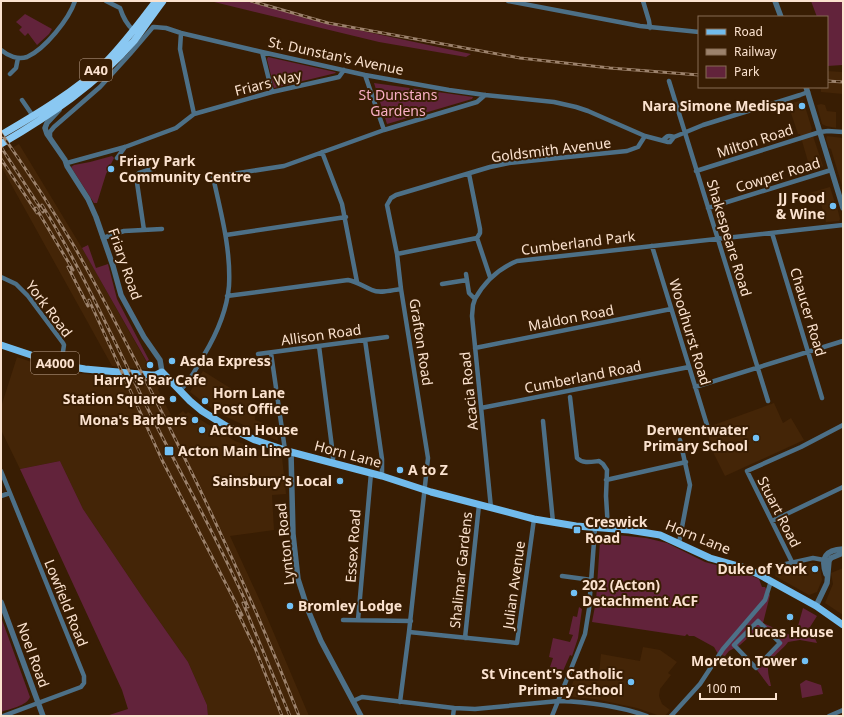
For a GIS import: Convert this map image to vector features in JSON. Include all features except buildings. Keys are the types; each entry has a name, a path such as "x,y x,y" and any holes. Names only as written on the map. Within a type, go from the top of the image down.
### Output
{"highway":[{"name":"A40","path":"1,135 33,116 105,63 134,31 156,1"},
{"name":"A40","path":"1,144 26,130 68,102 100,74 133,41 163,1"}],"main road":[{"name":"A4000","path":"1,345 61,365 84,369 154,375 162,372"},
{"name":"Horn Lane","path":"162,372 202,411 226,426 255,440 288,451 382,476 425,490 534,519 595,528 660,534 710,558 751,571 771,581 816,606 843,626"}],"street":[{"path":"1,50 7,55 18,58 28,56 59,29 68,16 75,1"},
{"path":"106,1 120,8 127,25 134,31"},
{"path":"508,1 650,28 698,32"},
{"path":"643,1 650,21 650,28"},
{"path":"775,1 781,16"},
{"name":"St. Dunstan's Avenue","path":"50,138 50,132 57,123 100,86 153,27 166,28 181,33 365,75 484,95 554,102 588,111 645,136"},
{"path":"67,163 125,147 176,128 194,114 180,49 181,33"},
{"path":"262,52 272,92"},
{"path":"10,74 16,68 18,58"},
{"name":"Friars Way","path":"194,114 272,92 339,77 344,70"},
{"path":"365,75 384,130"},
{"name":"Shakespeare Road","path":"669,81 768,401"},
{"path":"645,136 657,140 663,140 666,136 674,137 685,131 800,95 807,89 831,170 841,196 843,208"},
{"path":"180,391 189,382 214,338 227,296 229,271 226,234 214,177 284,166 384,130 477,102 484,95"},
{"path":"22,100 33,116"},
{"path":"50,138 45,128 47,123 68,102"},
{"name":"Milton Road","path":"696,170 820,132 843,132"},
{"name":"Goldsmith Avenue","path":"391,198 396,195 490,167 509,163 627,151 638,147 645,136"},
{"name":"Friary Road","path":"50,138 67,163 67,166 88,199 96,217 113,266 121,295 144,337 160,360 162,372"},
{"path":"117,158 125,147"},
{"path":"322,152 346,217 357,282"},
{"path":"144,230 136,176 139,173 155,168"},
{"name":"Cowper Road","path":"708,208 831,170"},
{"path":"469,174 480,229 480,233 477,238 490,277"},
{"name":"Grafton Road","path":"391,198 387,205 428,458 411,621 400,702"},
{"path":"226,234 346,217"},
{"name":"Cumberland Park","path":"476,299 490,277 502,268 517,261 843,225"},
{"path":"103,238 124,231 162,228"},
{"name":"Chaucer Road","path":"772,233 822,398"},
{"path":"396,254 477,238"},
{"name":"Woodhurst Road","path":"652,246 707,424"},
{"path":"466,274 469,293 476,299"},
{"name":"York Road","path":"1,277 16,284 28,296 63,343 61,365"},
{"path":"227,296 348,280 357,282 377,292 401,289"},
{"path":"442,284 467,280"},
{"name":"Acacia Road","path":"476,299 473,304 472,316 491,508"},
{"name":"Maldon Road","path":"475,348 671,309"},
{"name":"Allison Road","path":"258,354 387,337"},
{"path":"365,340 382,459 382,476"},
{"path":"695,386 843,341"},
{"path":"319,346 333,463"},
{"path":"271,353 288,451"},
{"name":"Cumberland Road","path":"481,408 689,367"},
{"path":"570,397 577,458 581,462 587,463 599,461 603,464 606,470 608,529"},
{"path":"543,421 553,522"},
{"name":"Stuart Road","path":"792,562 746,471 801,447 843,425"},
{"path":"679,543 690,485 680,440"},
{"name":"Lynton Road","path":"288,451 293,534 298,578 308,610 321,641 361,716"},
{"path":"606,480 686,462"},
{"path":"1,471 10,493 1,496"},
{"name":"Essex Road","path":"358,620 371,473"},
{"path":"772,521 843,487"},
{"name":"Lowfield Road","path":"10,493 84,676 84,683 81,687 38,703"},
{"name":"Shalimar Gardens","path":"465,638 479,505"},
{"name":"Julian Avenue","path":"409,632 517,643 534,519"},
{"path":"552,716 585,634 592,580 595,528"},
{"path":"816,606 827,583 825,556 830,552 843,549"},
{"path":"777,566 813,558 826,560 843,553"},
{"path":"562,576 592,580"},
{"path":"671,716 700,684 723,649 765,600 771,581"},
{"name":"Noel Road","path":"1,602 43,716"},
{"path":"343,620 411,621"},
{"path":"758,622 780,643 756,668 734,646 744,634 758,622"},
{"path":"739,630 749,639"},
{"path":"353,701 362,697 454,708 475,709 559,701 601,705 629,710 647,716"},
{"path":"3,716 38,703"},
{"path":"453,716 454,708"},
{"path":"829,716 843,710"}],"shaded area":[{"path":"828,71 842,72 843,94 821,92 821,89 812,88 828,88"},
{"path":"803,100 823,166 818,170 811,172 800,134 798,134 788,104"},
{"path":"817,105 825,105 827,111 836,112 836,128 822,124"},
{"path":"827,136 843,138 843,189 831,149 829,148 826,139"},
{"path":"19,144 85,253 151,370 112,366 1,166 1,154"},
{"path":"830,187 840,219 839,221 826,222 820,200 812,202 809,193"},
{"path":"17,357 58,371 158,382 158,390 173,419 183,411 186,414 188,412 235,441 282,457 286,494 272,495 274,530 230,536 261,603 309,716 208,716 207,705 188,662 83,509 60,461 20,469 1,430 1,407"},
{"path":"203,371 254,403 255,420 277,428 278,441 218,413 190,392"},
{"name":"Derwentwater Primary School","path":"774,403 783,423 791,418 804,440 725,476 709,444 708,427"},
{"path":"809,563 815,563 820,566 822,580 817,592 809,595 775,576 776,571 806,568"},
{"path":"843,568 843,615 825,603 833,584 831,573"},
{"name":"St Vincent's Catholic Primary School","path":"643,647 660,650 677,662 668,673 671,675 660,689 659,696 662,704 670,710 665,716 595,699 573,697 569,693 577,671 599,673 601,654 640,661"}],"green space":[{"path":"210,1 246,1 339,26 471,54 466,57 379,42"},
{"path":"811,1 843,1 843,65 828,66 828,16 817,16"},
{"path":"25,14 52,29 49,34 37,45 28,33 25,36 19,30 22,27 16,22"},
{"path":"268,57 336,73 274,88 267,59"},
{"name":"St Dunstans Gardens","path":"374,83 473,97 472,99 387,124"},
{"path":"112,156 114,158 106,174 97,203 94,203 71,167"},
{"path":"88,245 96,268 108,264 117,299 149,360 147,362 82,248"},
{"path":"60,461 83,509 188,662 207,705 208,716 106,716 128,709 122,690 20,469"},
{"path":"607,534 646,538 667,543 705,562 743,572 759,579 762,587 765,587 770,595 763,623 790,635 798,626 803,608 817,616 810,627 817,643 800,640 788,642 773,658 768,666 771,686 769,686 757,670 779,641 764,629 759,628 740,645 729,651 725,656 718,654 714,647 694,636 689,636 687,634 685,636 592,622 596,601 600,541 604,539"},
{"path":"579,607 582,609 578,638 572,656 570,655 563,671 550,667 553,658 549,657 553,638 570,642 573,635 569,634 573,616 577,617"},
{"path":"1,617 30,697 22,705 1,712"},
{"path":"806,680 821,685 823,694 802,698 800,684"}],"railway":[{"path":"251,1 328,23 520,58 610,68 698,75"},
{"path":"828,81 843,82"},
{"path":"1,133 39,189 74,246 150,389 229,551 299,716"},
{"path":"1,147 43,212"},
{"path":"1,159 37,213"},
{"path":"42,205 68,249 92,295 151,415 222,551 248,607"},
{"path":"36,208 73,270"},
{"path":"68,267 88,306"},
{"path":"89,300 162,460 242,615"},
{"path":"243,603 290,716"},
{"path":"237,611 255,648 282,716"}],"place":[{"name":"Nara Simone Medispa","path":"802,106"},
{"name":"Friary Park Community Centre","path":"111,169"},
{"name":"JJ Food & Wine","path":"833,206"},
{"name":"Asda Express","path":"172,361"},
{"name":"Harry's Bar Cafe","path":"150,365"},
{"name":"Station Square","path":"173,399"},
{"name":"Horn Lane Post Office","path":"205,401"},
{"name":"Mona's Barbers","path":"195,420"},
{"name":"Acton House","path":"202,430"},
{"name":"Derwentwater Primary School","path":"756,438"},
{"name":"Acton Main Line","path":"169,451"},
{"name":"A to Z","path":"400,470"},
{"name":"Sainsbury's Local","path":"340,481"},
{"name":"Creswick Road","path":"577,530"},
{"name":"Duke of York","path":"815,569"},
{"name":"202 (Acton) Detachment ACF","path":"574,593"},
{"name":"Bromley Lodge","path":"290,606"},
{"name":"Lucas House","path":"790,617"},
{"name":"Moreton Tower","path":"805,661"},
{"name":"St Vincent's Catholic Primary School","path":"631,682"}]}
